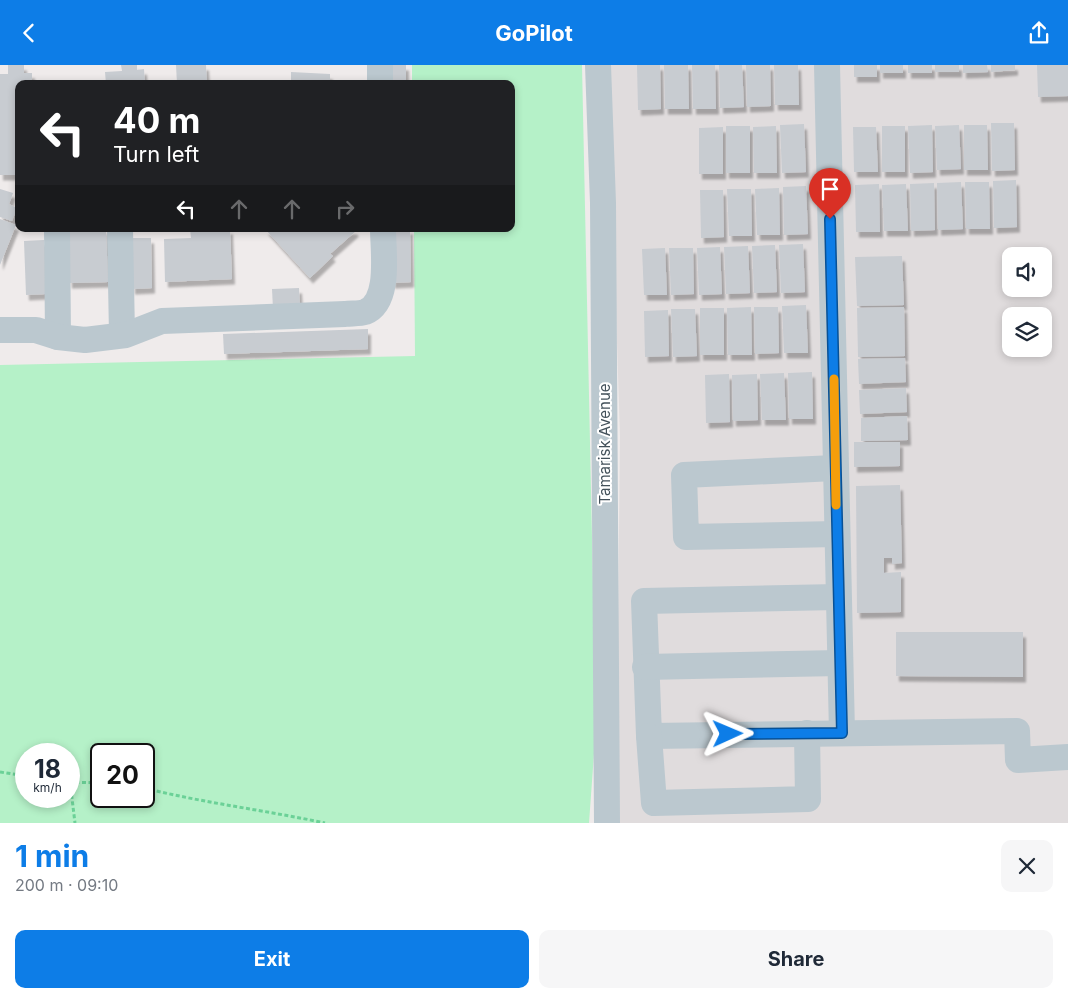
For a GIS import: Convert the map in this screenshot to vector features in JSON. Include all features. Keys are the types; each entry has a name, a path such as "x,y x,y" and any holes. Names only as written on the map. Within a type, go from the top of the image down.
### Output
{"street":[{"path":"380,65 380,80"},
{"name":"Tamarisk Avenue","path":"598,65 603,213 607,823"},
{"path":"827,65 842,733"},
{"path":"57,232 58,337"},
{"path":"120,232 122,335"},
{"path":"0,330 36,330 58,337 85,340 122,335 162,321 345,314 366,311 377,302 384,284 382,232"},
{"path":"835,469 684,475 684,492 686,537 837,534"},
{"path":"807,733 808,799 654,803 645,667 644,601 838,597"},
{"path":"645,667 840,663"},
{"path":"649,735 1017,731 1018,760 1068,757"}],"path":[{"path":"0,772 15,774"},
{"path":"155,791 197,801 280,813 325,823"},
{"path":"73,808 75,823"}],"shaded area":[{"path":"608,65 1068,65 1068,823 616,823 620,436"}],"green space":[{"path":"412,65 582,65 596,726 589,823 0,823 0,365 415,356 414,232 515,232 515,80 412,80"}],"building":[{"path":"8,65 24,65 24,73 32,73 32,80 15,80 15,175 0,175 0,74 8,74"},
{"path":"121,65 137,65 137,70 144,69 145,80 106,80 105,72 122,71"},
{"path":"176,65 206,65 207,80 177,80"},
{"path":"386,65 406,65 406,80 387,80"},
{"path":"637,65 660,65 661,109 638,110"},
{"path":"664,65 688,65 689,109 665,109"},
{"path":"692,65 715,65 716,109 693,109"},
{"path":"719,65 742,65 744,107 720,108"},
{"path":"746,65 770,65 771,106 747,107"},
{"path":"774,65 798,65 799,105 775,105"},
{"path":"854,65 877,65 877,77 854,77"},
{"path":"880,65 903,65 903,73 880,73"},
{"path":"908,65 932,65 932,73 908,73"},
{"path":"935,65 959,65 959,72 935,72"},
{"path":"963,65 987,65 988,72 963,73"},
{"path":"991,65 1015,65 1015,70 991,72"},
{"path":"1037,65 1068,65 1068,96 1038,97"},
{"path":"291,72 330,74 330,80 291,80"},
{"path":"991,123 1014,123 1015,170 992,171"},
{"path":"804,124 806,172 782,173 780,125"},
{"path":"932,125 933,172 910,173 908,126"},
{"path":"959,125 961,169 937,170 935,126"},
{"path":"964,125 987,125 988,170 964,170"},
{"path":"726,126 750,126 750,173 726,173"},
{"path":"776,126 777,173 754,173 753,127"},
{"path":"882,126 905,126 905,172 882,172"},
{"path":"723,127 723,174 699,174 699,128"},
{"path":"853,127 876,127 878,172 854,172"},
{"path":"1016,180 1017,227 994,228 993,181"},
{"path":"961,182 963,229 938,230 937,183"},
{"path":"965,182 989,182 990,229 966,229"},
{"path":"934,183 935,230 911,231 910,184"},
{"path":"879,184 880,232 856,232 855,185"},
{"path":"906,184 908,231 884,231 882,185"},
{"path":"806,186 808,234 784,235 783,187"},
{"path":"779,188 780,235 757,235 755,189"},
{"path":"0,189 13,193 9,204 15,207 15,213 12,221 0,217"},
{"path":"727,189 751,189 752,236 729,236"},
{"path":"700,190 723,190 724,237 701,238"},
{"path":"0,219 15,225 15,228 0,265"},
{"path":"67,232 106,232 108,282 69,283"},
{"path":"190,232 230,232 232,279 165,282 164,239 191,238"},
{"path":"268,232 355,232 330,254 333,256 310,278"},
{"path":"390,232 410,232 411,282 392,283"},
{"path":"131,238 151,238 152,288 132,289"},
{"path":"44,240 45,294 26,295 24,241"},
{"path":"803,244 805,292 781,293 779,245"},
{"path":"775,245 777,292 754,293 752,246"},
{"path":"748,246 750,293 726,294 724,247"},
{"path":"720,247 722,294 699,295 697,248"},
{"path":"665,248 667,295 644,295 642,249"},
{"path":"669,248 693,248 694,294 671,295"},
{"path":"902,256 904,305 857,306 855,257"},
{"path":"299,288 300,308 273,309 272,289"},
{"path":"806,305 808,353 784,353 782,306"},
{"path":"751,307 752,355 728,355 727,308"},
{"path":"754,307 778,307 779,353 755,354"},
{"path":"904,307 905,356 858,357 857,308"},
{"path":"700,308 724,308 724,355 700,355"},
{"path":"671,309 695,309 697,356 673,357"},
{"path":"668,310 669,356 645,357 644,311"},
{"path":"368,329 368,349 224,354 223,334"},
{"path":"905,358 906,382 859,384 858,359"},
{"path":"812,372 813,419 789,419 788,373"},
{"path":"784,373 786,420 762,420 760,374"},
{"path":"729,374 730,422 706,423 705,375"},
{"path":"757,374 758,420 733,421 732,375"},
{"path":"906,388 907,412 860,414 859,390"},
{"path":"907,416 908,440 861,441 861,418"},
{"path":"854,442 900,442 900,466 854,467"},
{"path":"900,485 902,563 892,564 892,558 884,558 884,573 901,572 901,612 857,613 856,486"},
{"path":"896,632 1023,632 1023,677 896,676"}],"slow traffic":[{"path":"834,379 836,505"}],"route":[{"path":"728,734 842,733 830,219"}]}
